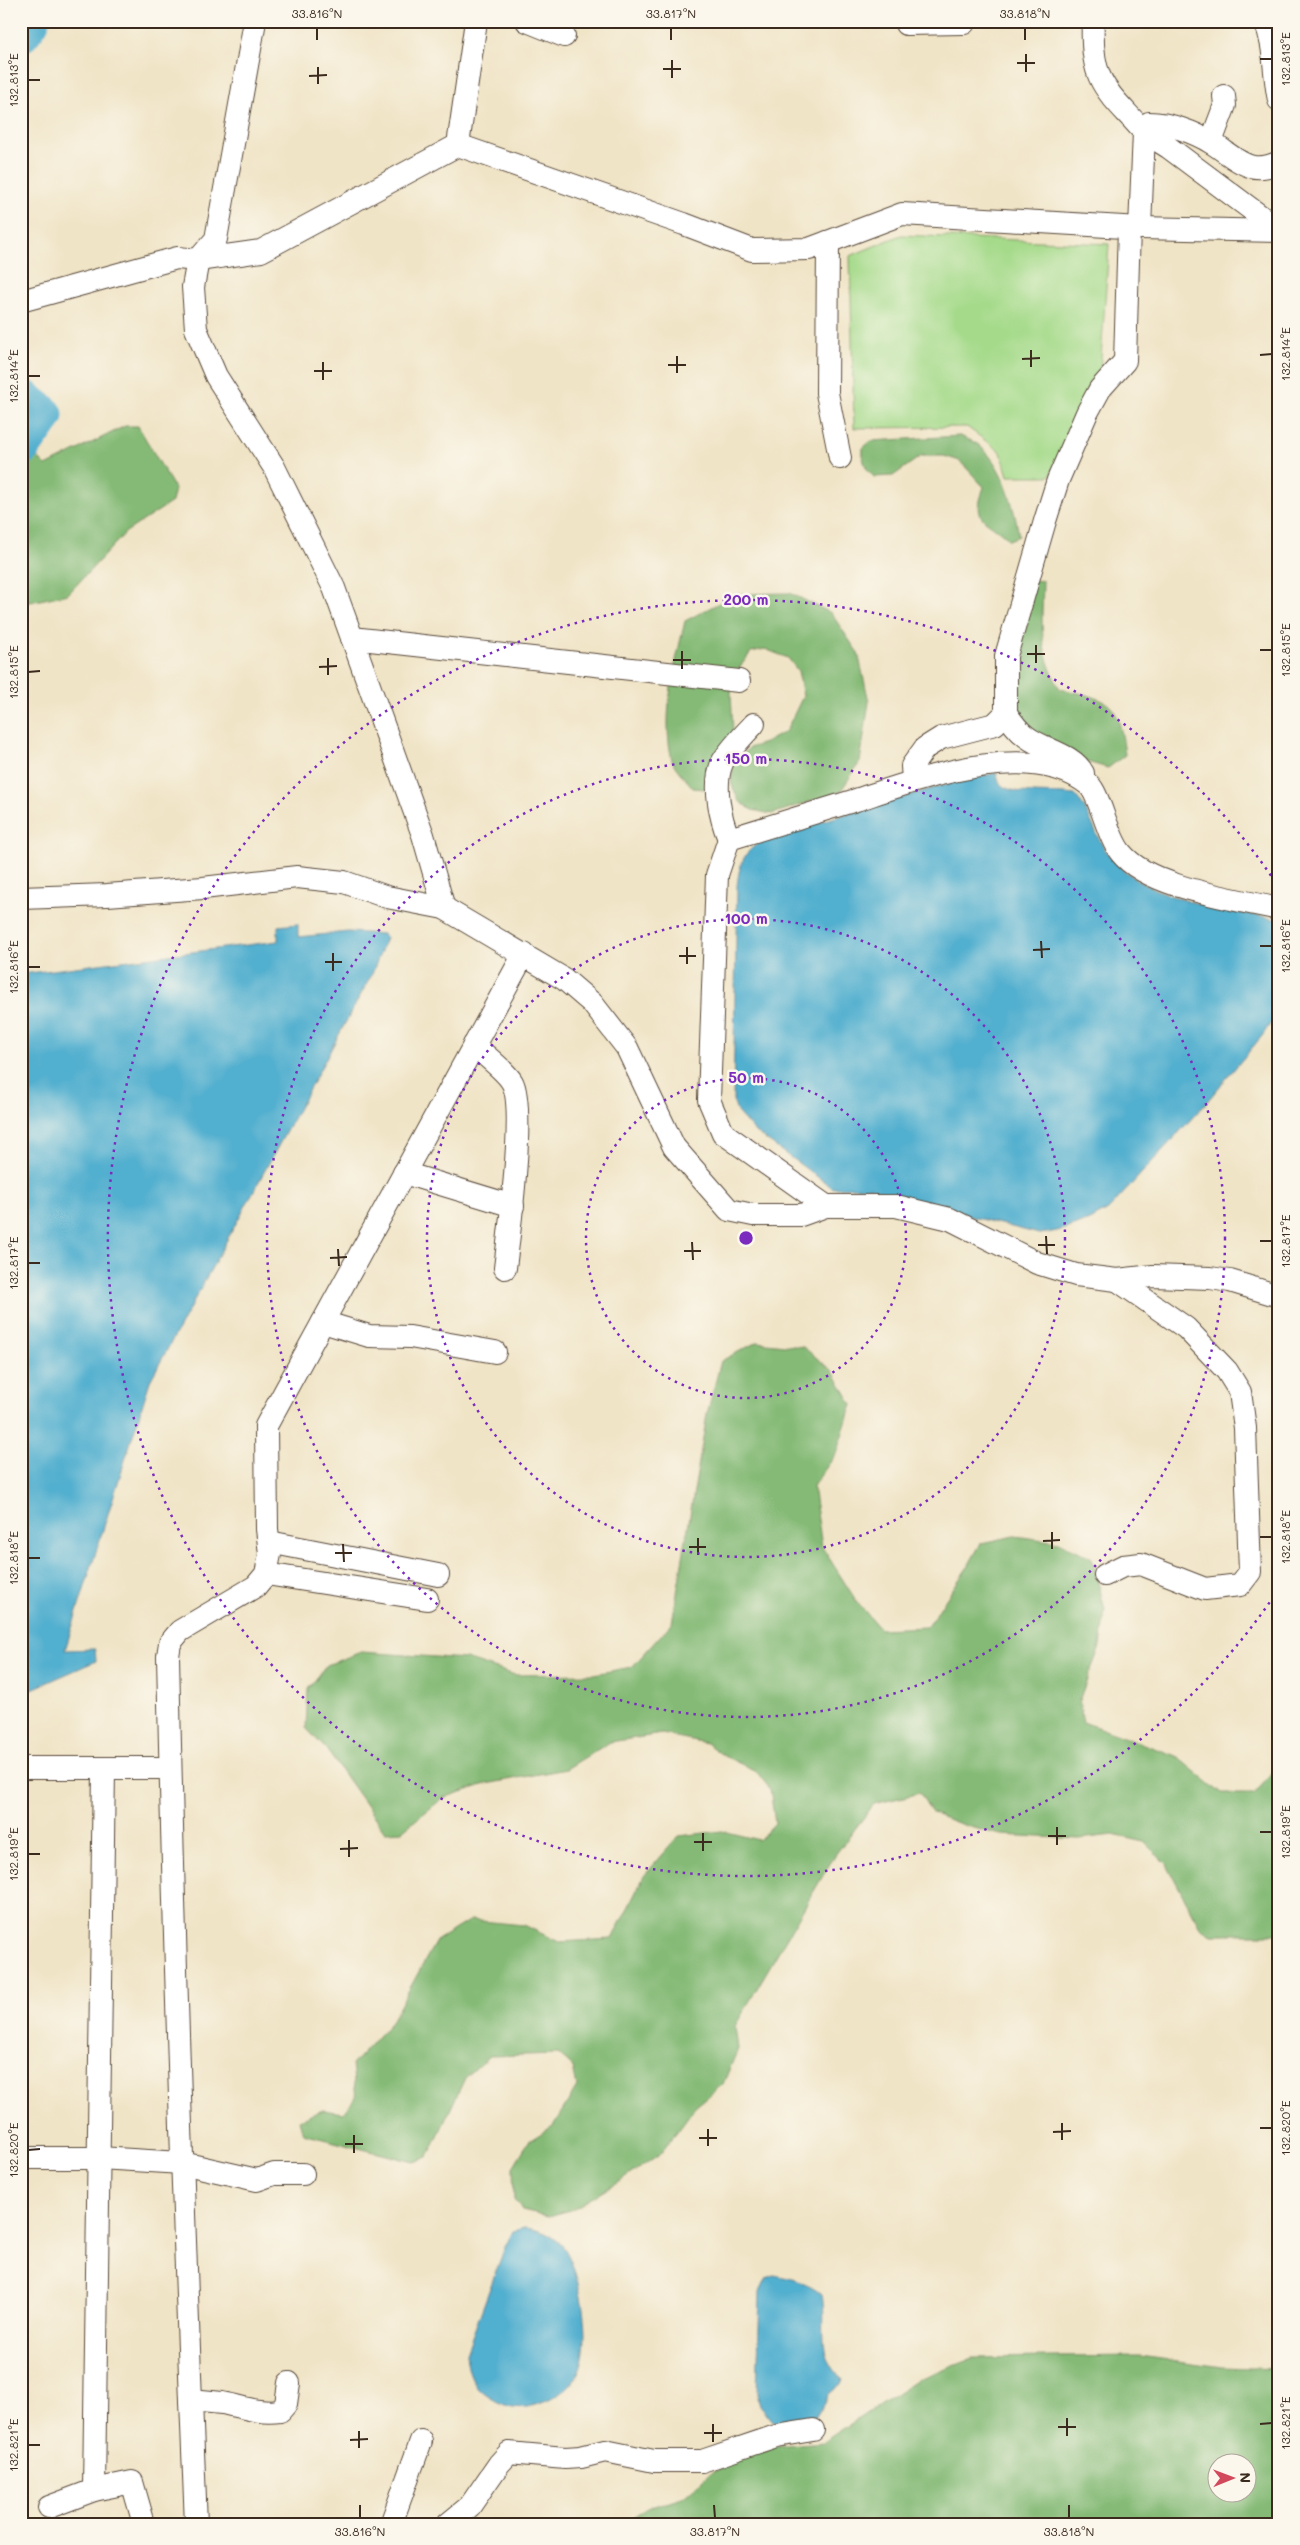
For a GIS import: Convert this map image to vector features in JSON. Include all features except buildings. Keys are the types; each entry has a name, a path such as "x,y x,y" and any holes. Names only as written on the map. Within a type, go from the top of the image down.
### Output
{"street":[{"path":"255,21 216,240 198,260 193,287 196,329 216,376 274,467 334,588 423,835 444,908"},
{"path":"458,145 476,21"},
{"path":"527,21 564,36"},
{"path":"1093,21 1094,66 1101,82 1144,132 1168,147 1279,231"},
{"path":"1265,21 1270,33 1275,59 1279,100"},
{"path":"908,29 964,23"},
{"path":"1211,142 1225,105 1224,96"},
{"path":"1279,162 1270,166 1253,167 1235,160 1211,142 1165,123 1149,123 1144,132 1125,361 1100,389 1058,480 1044,521 1006,656 1006,713 1027,737 1067,758 1081,768 1107,831 1121,854 1139,869 1160,881 1279,909"},
{"path":"21,300 176,258 198,260 261,251 458,145 684,224 752,250 809,249 902,214 1135,228 1279,231"},
{"path":"828,242 827,393 840,458"},
{"path":"352,638 739,681"},
{"path":"913,781 912,766 924,748 941,738 994,724 1006,713"},
{"path":"754,724 722,762 719,781 721,814 729,839 717,875 709,1100 723,1133 826,1206"},
{"path":"729,839 913,781 972,767 1012,764 1039,765 1060,771 1090,786"},
{"path":"21,898 184,889 297,877 344,882 387,896 444,908 564,978 592,1003 627,1048 674,1147 729,1210 753,1215 801,1215 826,1206 896,1206 950,1219 1036,1263 1076,1275 1117,1280 1153,1276 1210,1278 1230,1281 1279,1296"},
{"path":"196,2524 182,2163 170,1768 168,1656 170,1642 180,1631 256,1586 266,1574 270,1554 266,1426 524,954"},
{"path":"474,1046 512,1082 518,1105 513,1206 506,1268"},
{"path":"404,1173 513,1206"},
{"path":"1105,1575 1123,1566 1141,1564 1205,1589 1240,1585 1250,1572 1245,1428 1240,1392 1227,1371 1186,1328 1117,1280"},
{"path":"323,1322 369,1336 410,1337 495,1352"},
{"path":"269,1542 438,1576"},
{"path":"266,1574 427,1599"},
{"path":"21,1768 170,1768"},
{"path":"94,2490 104,1769"},
{"path":"21,2158 99,2158 182,2163 257,2180 274,2174 303,2174"},
{"path":"191,2400 223,2403 260,2412 280,2411 286,2404 289,2383"},
{"path":"448,2524 470,2506 499,2464 510,2453 565,2458 581,2457 605,2451 654,2461 702,2461 776,2436 813,2430"},
{"path":"391,2524 421,2441"},
{"path":"49,2507 94,2490 132,2482 144,2524"}],"green space":[{"path":"901,235 1109,244 1100,372 1090,382 1050,476 1008,476 1001,452 967,427 854,428 850,256"},
{"path":"125,426 138,426 175,489 172,502 126,532 68,594 21,604 21,464 31,451 46,466"},
{"path":"960,436 979,445 996,465 1011,500 1019,536 1009,540 980,515 980,499 984,487 960,461 944,456 921,456 893,476 874,477 868,471 863,457 863,448 871,441"},
{"path":"1034,580 1043,581 1042,624 1045,649 1048,662 1060,689 1102,700 1115,713 1119,723 1125,755 1108,768 1087,762 1033,732 1017,713 1014,662"},
{"path":"790,593 831,613 858,653 869,702 860,762 840,792 772,814 752,810 739,801 731,783 733,765 749,748 765,743 786,731 803,696 798,671 788,658 765,649 751,652 734,675 731,694 733,731 714,779 706,789 693,788 678,771 672,760 669,743 669,707 685,621 736,594"},
{"path":"757,1342 803,1347 832,1370 852,1404 836,1454 813,1486 822,1547 857,1602 880,1629 927,1627 967,1568 981,1543 1015,1536 1059,1542 1092,1558 1105,1610 1100,1647 1079,1700 1083,1722 1176,1756 1222,1794 1254,1794 1279,1766 1279,1934 1211,1934 1200,1927 1167,1865 1144,1842 1113,1835 1079,1839 1001,1835 966,1826 932,1813 920,1793 874,1804 835,1855 735,2026 738,2049 723,2084 695,2107 661,2153 622,2180 571,2210 548,2216 522,2210 514,2200 513,2167 529,2141 553,2126 577,2087 573,2067 558,2054 489,2056 465,2078 428,2157 414,2162 303,2134 299,2120 323,2110 343,2113 356,2097 352,2065 391,2022 436,1941 470,1920 524,1925 559,1942 612,1939 644,1876 679,1836 722,1831 759,1840 775,1823 770,1789 756,1771 724,1756 706,1743 662,1734 610,1742 566,1769 486,1784 443,1798 402,1831 385,1832 326,1749 306,1728 308,1689 327,1665 361,1652 466,1659 515,1675 594,1674 632,1667 672,1623 707,1414 721,1361"},
{"path":"1140,2356 1222,2367 1279,2369 1279,2524 633,2524 633,2518 648,2508 685,2496 711,2473 750,2454 774,2446 823,2442 920,2378 972,2358"}],"water":[{"path":"997,773 1001,784 1011,790 1028,793 1075,795 1081,802 1105,850 1126,872 1145,884 1165,894 1188,901 1279,920 1279,1011 1262,1036 1204,1105 1108,1210 1075,1226 1039,1234 899,1198 870,1187 833,1188 755,1132 737,1112 733,1100 737,886 740,868 750,850 772,836 964,779"},
{"path":"298,924 298,937 348,932 383,934 386,938 372,974 150,1381 65,1650 95,1649 96,1661 21,1694 21,974 278,941 278,926"},
{"path":"524,2228 548,2234 558,2241 566,2251 577,2279 584,2316 585,2335 584,2352 580,2368 571,2384 547,2400 520,2408 496,2401 488,2397 477,2387 468,2369 466,2353 505,2247 513,2231"},
{"path":"773,2275 812,2286 822,2294 825,2351 834,2371 843,2379 842,2383 829,2394 815,2417 796,2425 778,2424 773,2421 760,2405 757,2394 760,2292 767,2278"}],"waterway":[{"path":"21,33 30,21"},
{"path":"21,397 44,415 21,447"}]}
